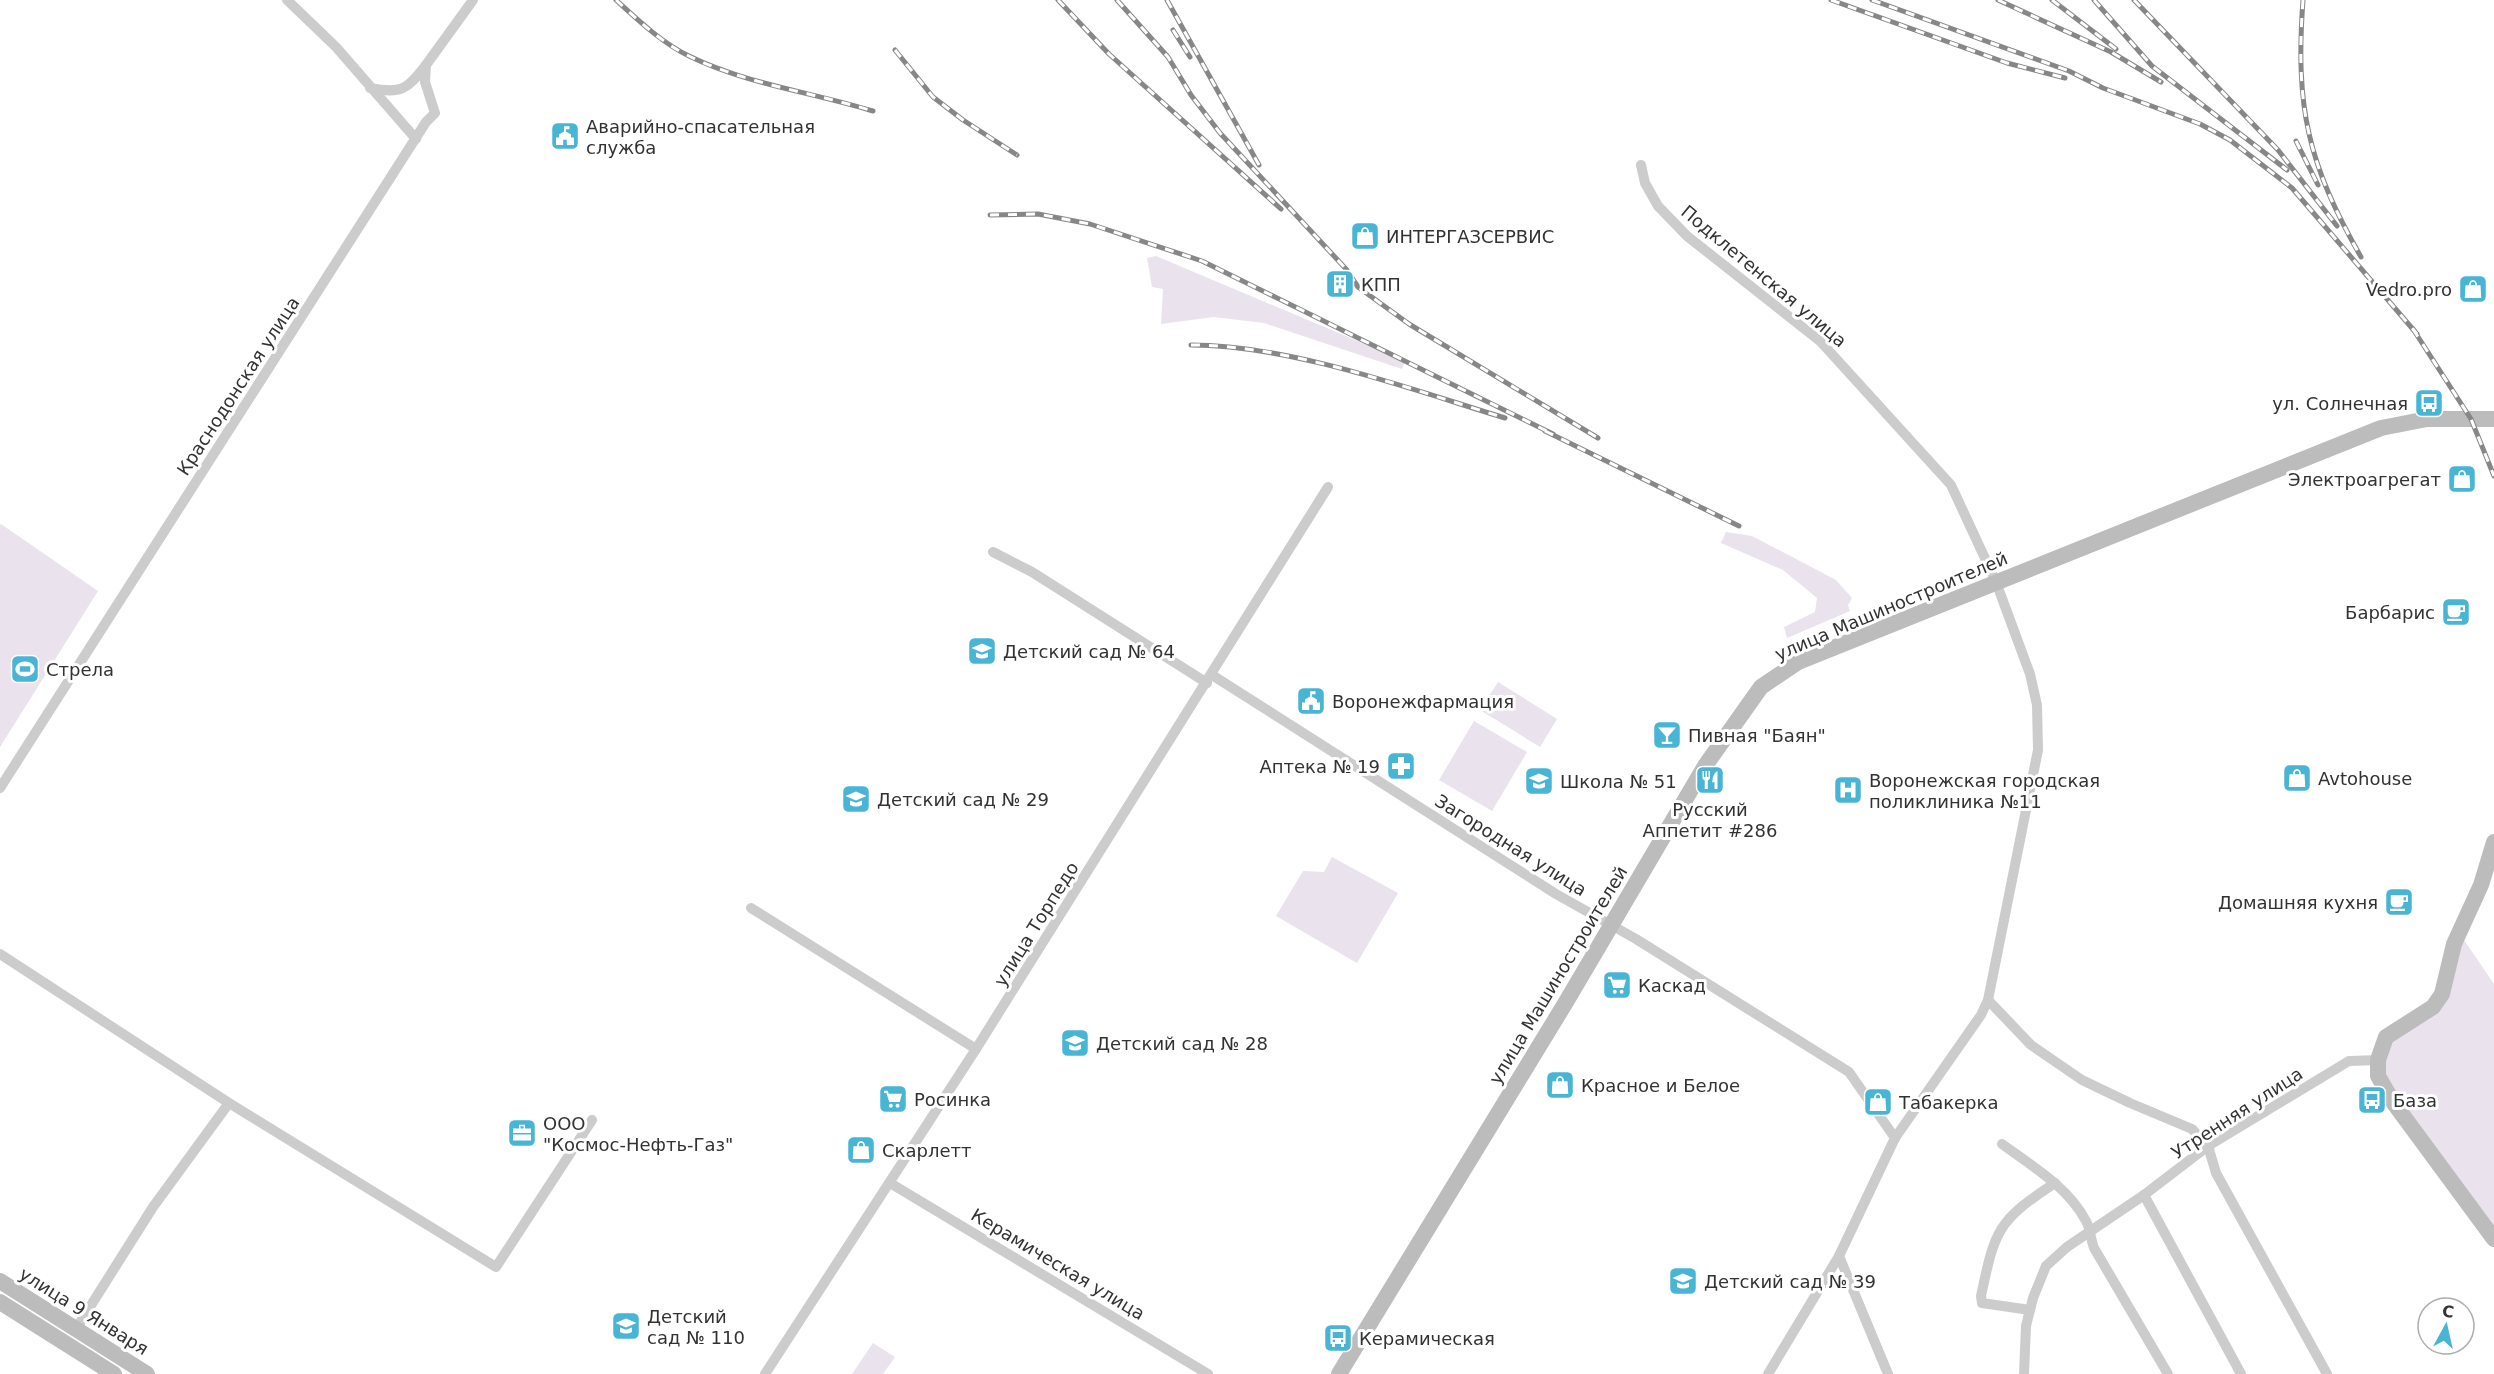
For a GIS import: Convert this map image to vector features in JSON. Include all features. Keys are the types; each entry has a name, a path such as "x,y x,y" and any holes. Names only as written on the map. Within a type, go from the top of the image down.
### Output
{"street":[{"path":"287,0 336,47 416,139"},
{"path":"370,88 401,90 411,85 473,0"},
{"name":"Краснодонская улица","path":"0,788 416,139 435,113 425,82 426,65"},
{"name":"Подклетенская улица","path":"1641,165 1645,183 1658,206 1687,236 1820,341 1950,485 1996,582 2030,675 2037,705 2038,750 1988,1000 1980,1016 1895,1138 1839,1256 1768,1374"},
{"name":"улица Машиностроителей","path":"1339,1374 1612,926 1705,766 1761,687 1798,663 2381,428 2427,419 2494,419"},
{"name":"улица Торпедо","path":"765,1374 976,1049 1210,679 1328,487"},
{"name":"Загородная улица","path":"993,552 1032,572 1210,679 1556,894 1849,1072 1895,1138"},
{"path":"2494,842 2481,885 2454,944 2442,994 2433,1007 2386,1037 2378,1060 2379,1076 2393,1102 2494,1239"},
{"path":"751,908 976,1049"},
{"path":"0,954 229,1103 496,1267 592,1120"},
{"path":"1988,1000 2031,1045 2082,1080 2192,1129 2208,1146 2216,1173 2327,1374"},
{"name":"Утренняя улица","path":"2024,1374 2026,1326 2046,1266 2090,1230 2144,1195 2208,1146 2349,1062 2378,1060"},
{"path":"76,1329 153,1208 229,1103"},
{"path":"2002,1143 2055,1183 2077,1207 2090,1230 2090,1239 2094,1248 2168,1374"},
{"name":"Керамическая улица","path":"890,1183 1208,1374"},
{"path":"2030,1310 1982,1303 1981,1296 1992,1243 2003,1225 2021,1205 2055,1183"},
{"path":"2144,1195 2241,1374"},
{"path":"1839,1256 1888,1374"},
{"name":"улица 9 Января","path":"0,1281 147,1374"},
{"name":"улица 9 Января","path":"0,1302 114,1374"}],"shaded area":[{"path":"1156,256 1405,361 1402,369 1264,323 1214,317 1161,324 1163,289 1152,287 1147,258"},
{"name":"Стрела","path":"0,525 98,591 0,747"},
{"path":"1726,532 1752,536 1836,580 1852,598 1848,605 1850,611 1787,638 1784,627 1815,612 1817,598 1783,570 1721,543"},
{"path":"1498,682 1557,719 1540,747 1480,710"},
{"path":"1474,721 1527,752 1492,811 1439,780"},
{"path":"1332,857 1398,893 1357,963 1276,916 1303,871 1324,872"},
{"path":"2464,940 2494,984 2494,1230 2398,1102 2383,1072 2389,1045 2436,1007 2456,951"},
{"path":"873,1343 895,1357 883,1374 852,1374"}],"railway":[{"path":"616,0 669,45 711,66 756,81 873,111"},
{"path":"1058,0 1109,54 1281,209"},
{"path":"1117,0 1168,57 1191,95 1220,133 1346,269 1358,287 1409,324 1598,438"},
{"path":"1167,0 1259,165"},
{"path":"1831,0 2007,63 2065,78"},
{"path":"1872,0 2069,71 2103,88 2200,124 2230,140 2292,188 2417,334"},
{"path":"1998,0 2111,52 2161,82"},
{"path":"2052,0 2116,49"},
{"path":"2094,0 2152,66 2287,170"},
{"path":"2134,0 2278,150 2337,226"},
{"path":"2303,0 2301,73 2309,134 2328,193 2361,257"},
{"path":"1173,30 1190,57"},
{"path":"895,50 933,97 963,120 1017,155"},
{"path":"2296,141 2318,185"},
{"path":"990,215 1038,214 1090,224 1202,261 1553,434"},
{"path":"2413,329 2471,419 2494,476"},
{"path":"1191,345 1229,347 1309,360 1390,382 1505,418"},
{"path":"1545,431 1739,526"}],"place":[{"name":"Аварийно-спасательная служба","path":"565,136"},
{"name":"ИНТЕРГАЗСЕРВИС","path":"1365,236"},
{"name":"КПП","path":"1340,284"},
{"name":"Vedro.pro","path":"2473,289"},
{"name":"ул. Солнечная","path":"2429,403"},
{"name":"Электроагрегат","path":"2462,479"},
{"name":"Барбарис","path":"2456,612"},
{"name":"Детский сад № 64","path":"982,651"},
{"name":"Стрела","path":"25,669"},
{"name":"Воронежфармация","path":"1311,701"},
{"name":"Пивная \"Баян\"","path":"1667,735"},
{"name":"Аптека № 19","path":"1401,766"},
{"name":"Avtohouse","path":"2297,778"},
{"name":"Русский Аппетит #286","path":"1710,780"},
{"name":"Школа № 51","path":"1539,781"},
{"name":"Воронежская городская поликлиника №11","path":"1848,790"},
{"name":"Детский сад № 29","path":"856,799"},
{"name":"Домашняя кухня","path":"2399,902"},
{"name":"Каскад","path":"1617,985"},
{"name":"Детский сад № 28","path":"1075,1043"},
{"name":"Красное и Белое","path":"1560,1085"},
{"name":"Росинка","path":"893,1099"},
{"name":"База","path":"2372,1100"},
{"name":"Табакерка","path":"1878,1102"},
{"name":"ООО \"Космос-Нефть-Газ\"","path":"522,1133"},
{"name":"Скарлетт","path":"861,1150"},
{"name":"Детский сад № 39","path":"1683,1281"},
{"name":"Детский сад № 110","path":"626,1326"},
{"name":"Керамическая","path":"1338,1338"}]}
